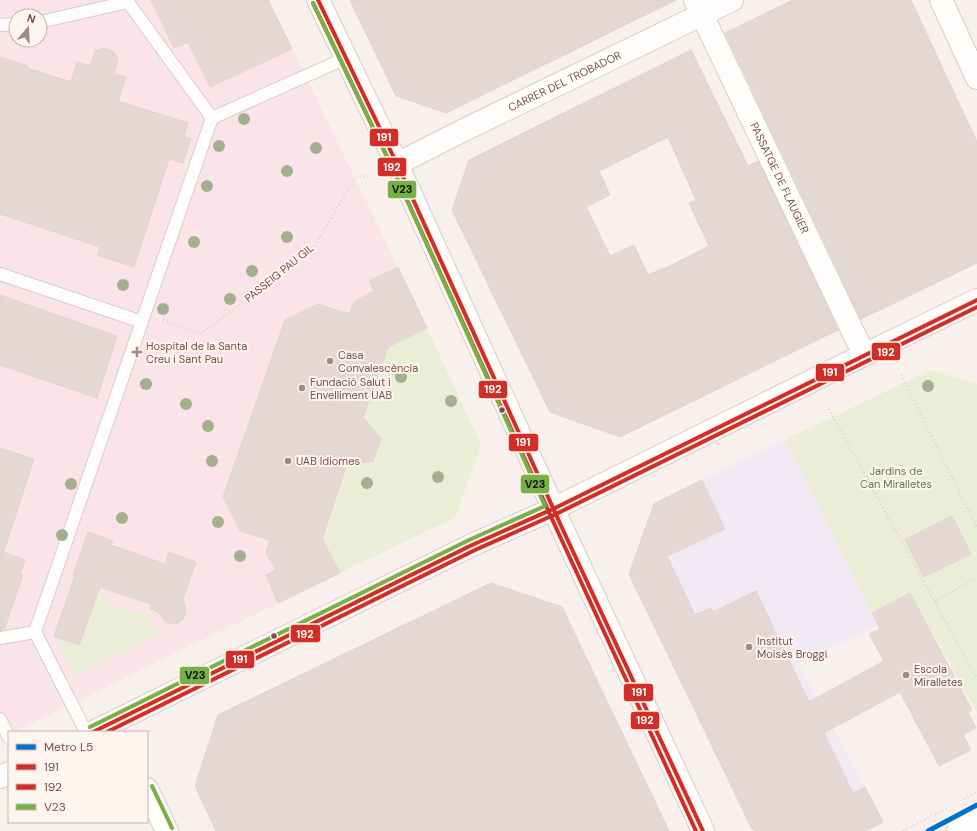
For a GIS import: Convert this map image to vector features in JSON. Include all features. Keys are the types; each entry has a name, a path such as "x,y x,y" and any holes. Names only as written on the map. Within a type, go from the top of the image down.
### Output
{"street":[{"path":"318,0 397,164 553,509 703,831"},
{"name":"CARRER DEL TROBADOR","path":"397,164 699,7 732,0"},
{"path":"941,0 977,78"},
{"name":"PASSATGE DE FLAUGIER","path":"699,7 864,355"},
{"path":"98,731 117,727 472,545 553,509 977,300"},
{"path":"148,792 167,831"},
{"path":"958,831 977,821"}],"lane":[{"path":"48,20 128,2 212,118"},
{"path":"85,731 35,632 212,118 346,58"},
{"path":"0,274 142,322"},
{"path":"0,638 35,632"},
{"path":"0,719 8,736"}],"path":[{"name":"PASSEIG PAU GIL","path":"162,320 200,334 247,300 314,247 355,178 371,175"},
{"path":"901,375 977,528"},
{"path":"829,409 977,679"},
{"path":"935,601 977,578"},
{"path":"964,799 977,792"},
{"path":"903,831 950,806"}],"shaded area":[{"name":"Hospital de la Santa Creu i Sant Pau","path":"0,0 269,0 398,267 369,281 374,291 354,302 349,314 318,304 285,320 223,497 240,531 270,540 266,553 276,570 266,575 278,603 16,731 8,731 8,734 0,738"},
{"name":"Institut Moisès Broggi","path":"786,439 877,626 799,664 883,822 865,831 757,831 752,829 629,574 654,504"}],"green space":[{"path":"427,328 481,444 456,517 340,573 322,539 347,464 367,462 373,458 381,440 363,417 389,344 399,342"},
{"name":"Jardins de Can Miralletes","path":"931,370 977,384 977,712 910,593 871,613 786,439"},
{"path":"98,589 114,606 143,613 147,612 150,619 158,629 164,633 73,676 54,636 79,645 94,604 69,595"}],"building":[{"path":"151,0 268,0 292,49 210,87 188,42 174,48"},
{"path":"350,0 676,0 446,113 396,96"},
{"path":"793,0 911,0 977,142 977,263 861,319 725,33"},
{"path":"103,48 114,52 118,60 114,74 126,77 118,101 188,123 184,136 191,139 183,163 169,159 134,267 97,255 100,247 0,214 0,57 28,66 27,68 71,82 77,62 90,66 95,51"},
{"path":"691,50 748,166 758,161 838,330 620,437 550,412 452,210 469,160","holes":["668,137 696,200 689,203 709,246 664,269 648,275 634,245 610,256 586,207 610,195 599,171"]},
{"path":"398,267 427,328 388,347 363,417 381,440 373,461 347,464 322,539 340,573 278,603 266,575 276,570 266,553 270,540 240,531 223,497 285,320 318,304 349,314 354,302 374,291 369,281"},
{"path":"0,295 117,336 97,398 0,365"},
{"path":"0,448 34,459 4,551 0,550"},
{"path":"702,480 725,529 667,556 695,615 711,608 713,612 756,591 809,702 884,661 869,634 880,629 872,613 910,593 972,710 968,712 976,728 963,735 971,750 939,766 900,692 824,733 853,793 865,787 883,822 865,831 757,831 752,829 629,574 654,504"},
{"path":"952,516 971,554 924,577 905,540"},
{"path":"88,532 113,541 111,545 165,564 169,552 196,562 183,599 186,611 183,619 178,623 168,623 158,612 150,609 151,604 100,587 79,645 54,636 75,576 73,575"},
{"path":"0,551 25,560 20,574 23,575 4,630 0,630"},
{"path":"491,583 562,607 669,831 216,831 195,786 218,715"}],"metro line":[{"name":"L5","path":"928,831 977,805"}],"transit line":[{"name":"191","path":"318,0 397,164 563,530 703,831"},
{"name":"192","path":"313,3 392,167 696,831"},
{"name":"V23","path":"90,727 469,540 545,506 392,167 313,3"},
{"name":"191","path":"95,731 472,545 553,509 977,300"},
{"name":"192","path":"109,731 475,550 556,514 977,307"},
{"name":"V23","path":"152,786 172,828"}],"place":[{"name":"Hospital de la Santa Creu i Sant Pau","path":"137,352"},
{"name":"Casa Convalescència","path":"330,361"},
{"name":"Fundació Salut i Envelliment UAB","path":"302,388"},
{"name":"UAB Idiomes","path":"288,461"},
{"name":"Institut Moisès Broggi","path":"749,647"},
{"name":"Escola Miralletes","path":"906,675"}]}
